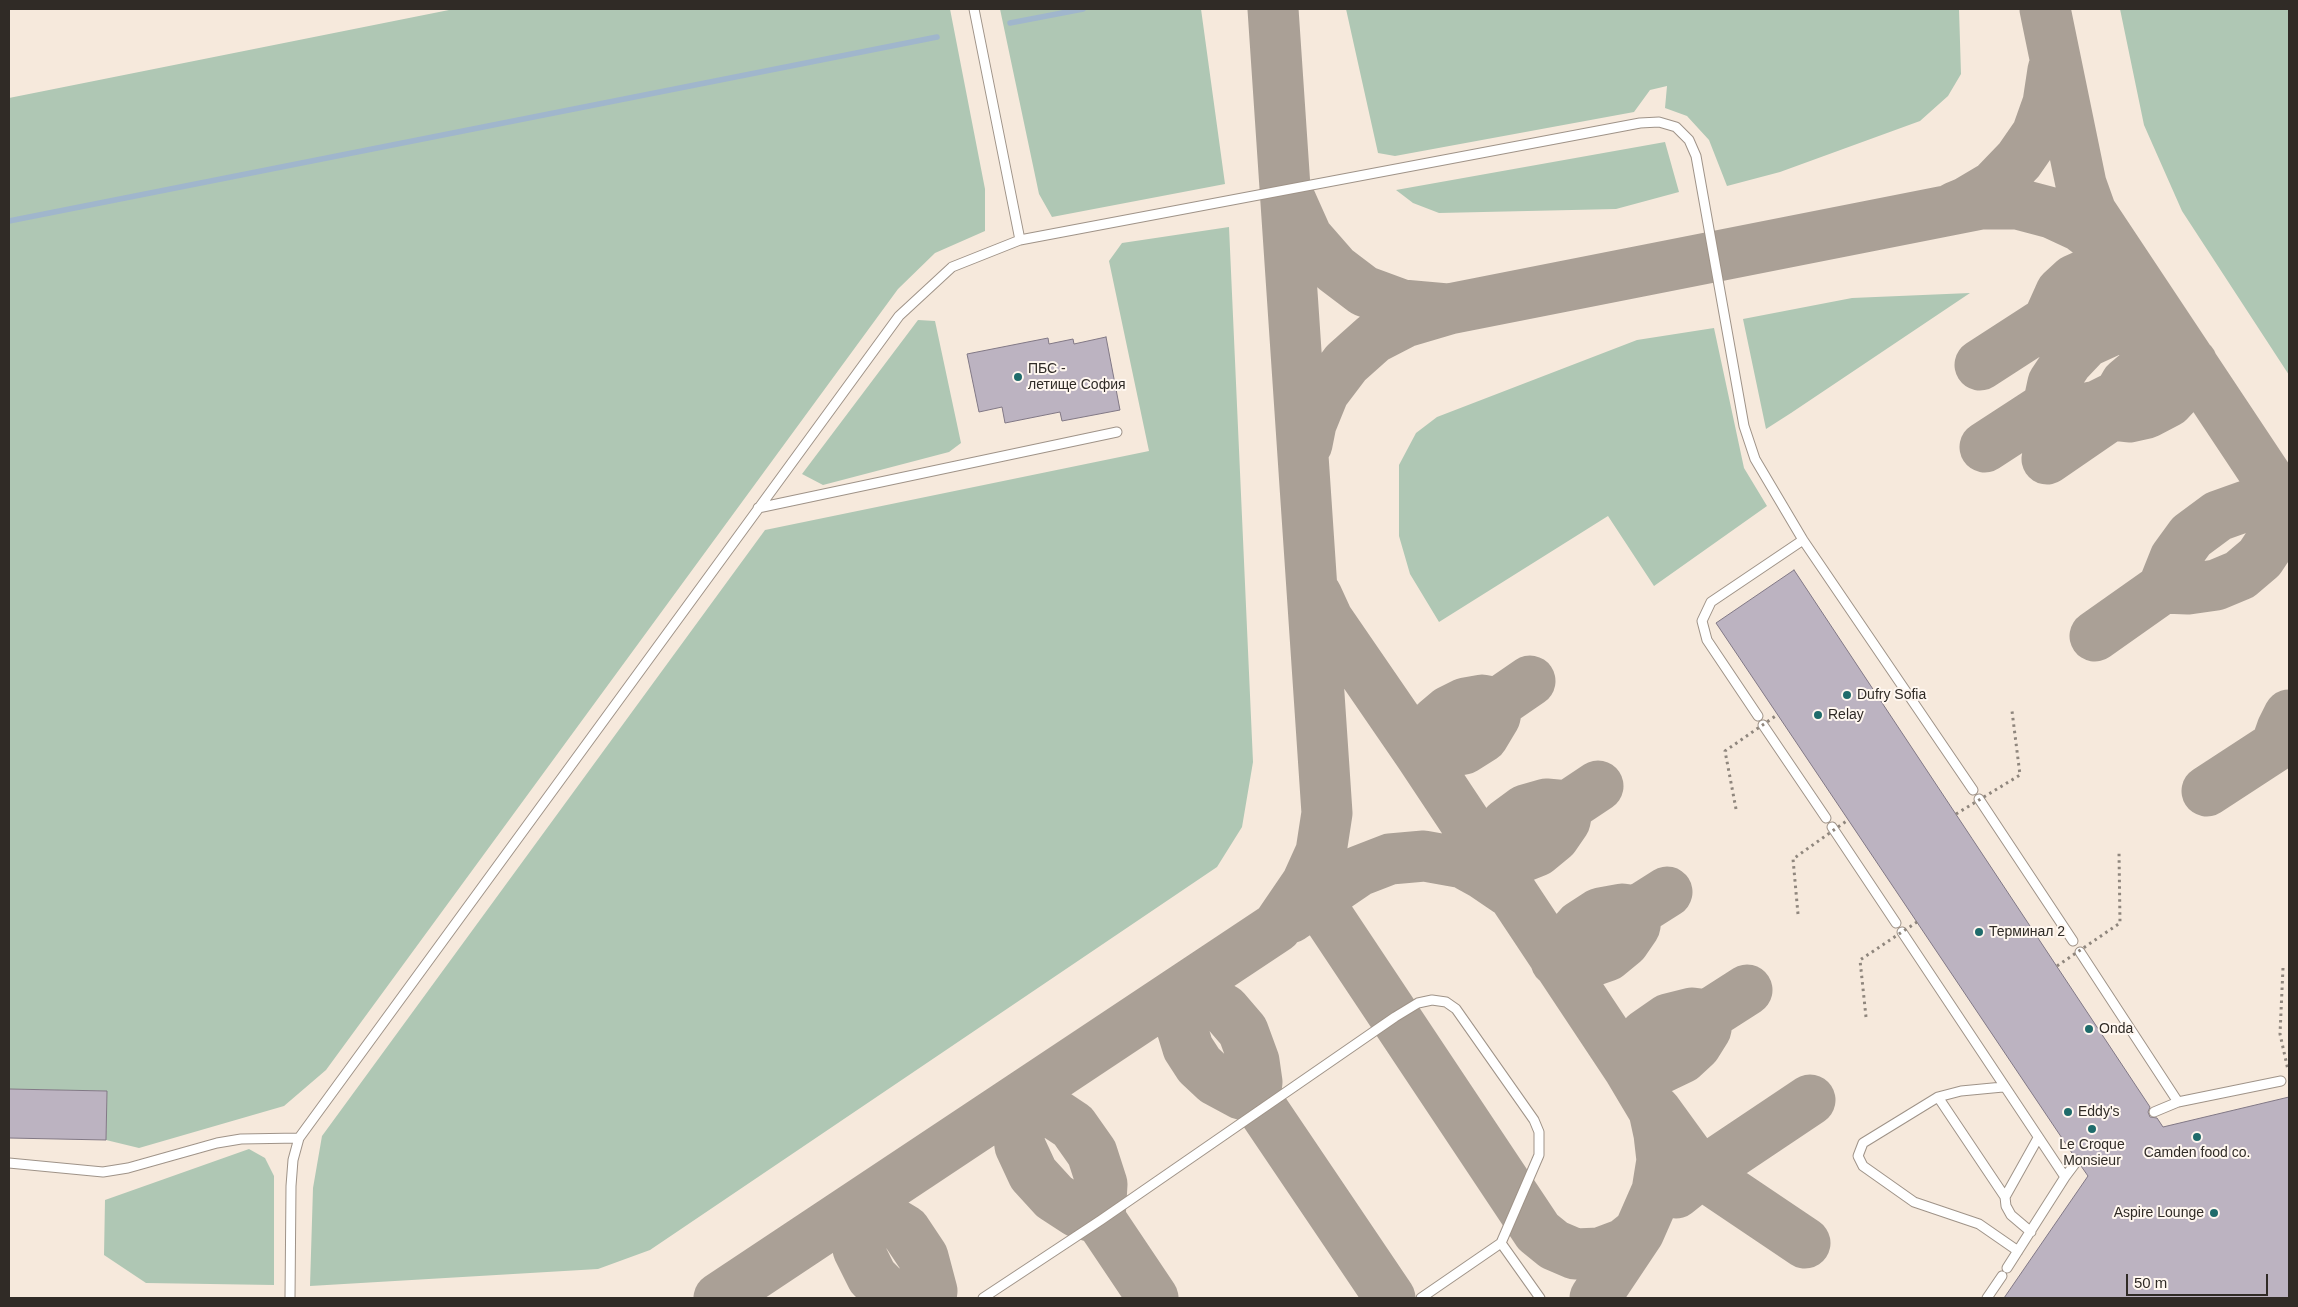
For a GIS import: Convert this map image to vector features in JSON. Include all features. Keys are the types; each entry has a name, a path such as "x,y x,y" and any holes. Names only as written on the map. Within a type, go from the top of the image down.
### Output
{"lane":[{"path":"974,9 1020,240"},
{"path":"290,1298 291,1186 293,1160 299,1138 899,316 952,268 1020,240 1296,190 1640,123 1659,122 1676,127 1689,140 1696,156 1744,426 1756,459 1803,540 1973,790"},
{"path":"758,508 1117,432"},
{"path":"1758,716 1707,640 1702,620 1711,602 1803,540"},
{"path":"1763,725 1826,818"},
{"path":"1979,799 2073,941"},
{"path":"1832,827 1896,923"},
{"path":"1902,932 2064,1177"},
{"path":"2080,952 2178,1102"},
{"path":"983,1298 1109,1215 1395,1017 1418,1003 1432,1000 1446,1002 1456,1008 1534,1120 1539,1132 1539,1155 1501,1243 1421,1298"},
{"path":"2154,1112 2178,1102 2281,1081"},
{"path":"2003,1087 1955,1092 1938,1097 1863,1143 1859,1149 1860,1161 1914,1202 1979,1224 2018,1251"},
{"path":"1938,1097 2005,1197 2006,1206 2011,1215 2031,1232"},
{"path":"9,1163 103,1172 128,1168 233,1140 269,1137 299,1138"},
{"path":"2005,1197 2038,1138"},
{"path":"1987,1298 2031,1232 2064,1177 2077,1161"},
{"path":"1501,1243 1540,1298"}],"path":[{"path":"1956,814 2020,775 2012,711"},
{"path":"1736,809 1725,751 1778,715"},
{"path":"1798,914 1792,859 1848,820"},
{"path":"2057,966 2120,923 2119,852"},
{"path":"1866,1017 1860,960 1917,922"},
{"path":"2283,968 2280,1034 2289,1075"}],"green space":[{"path":"454,9 950,9 985,189 985,231 935,253 898,289 326,1070 284,1106 139,1148 106,1140 107,1091 9,1089 9,98"},
{"path":"1000,9 1201,9 1225,184 1052,217 1039,194"},
{"path":"1346,9 1959,9 1961,74 1948,96 1920,121 1780,172 1727,186 1709,140 1687,116 1665,108 1667,86 1650,90 1634,112 1395,156 1378,153"},
{"path":"2120,9 2289,9 2289,375 2182,211 2144,125"},
{"path":"1665,142 1679,192 1616,209 1439,213 1413,203 1396,190"},
{"path":"1229,227 1253,762 1242,827 1217,867 650,1250 598,1269 310,1286 313,1188 322,1136 765,530 1149,451 1109,261 1122,243"},
{"path":"1970,293 1766,429 1743,319 1852,298"},
{"path":"918,320 935,321 961,443 949,452 823,485 802,474"},
{"path":"1714,328 1744,468 1767,506 1654,586 1608,516 1439,622 1410,574 1399,536 1399,465 1416,433 1437,417 1637,340"},
{"path":"249,1149 265,1158 274,1176 274,1285 146,1283 104,1255 105,1200"}],"building":[{"path":"1106,337 1120,410 1062,421 1060,412 1005,423 1002,407 979,412 967,354 1048,338 1049,344 1073,339 1074,344"},
{"name":"Терминал 2","path":"1794,570 2150,1107 2148,1112 2150,1117 2157,1118 2163,1127 2289,1097 2289,1298 2004,1298 2088,1176 2081,1166 2083,1159 2078,1155 2074,1156 1716,623"},
{"path":"9,1089 107,1091 106,1140 9,1138"}],"waterway":[{"path":"1010,23 1083,9"},
{"path":"9,221 937,37"}],"taxiway":[{"path":"719,1298 1277,927 1307,883 1321,852 1327,813 1273,9"},
{"path":"2045,9 2081,184 2091,212 2289,510"},
{"path":"1955,207 1994,186 2019,160 2037,134 2048,103 2053,70"},
{"path":"1290,199 1307,237 1335,269 1364,291 1402,305 1447,309"},
{"path":"1307,444 1311,424 1324,392 1346,363 1374,338 1405,322 1449,309 1981,204 2018,204 2052,213 2080,226 2118,255"},
{"path":"1980,365 2048,321 2061,292 2074,280 2094,271 2128,269 2117,295 2106,307 2092,316 2075,322 2048,321"},
{"path":"1985,447 2048,406 2053,383 2067,362 2086,342 2110,331 2140,324 2168,328 2161,350 2145,373 2125,392 2097,406 2073,411 2048,406"},
{"path":"2047,459 2111,415 2114,404 2126,383 2139,372 2165,362 2181,360 2192,363 2183,386 2168,402 2147,413 2129,417 2111,415"},
{"path":"2095,636 2163,588 2175,558 2191,536 2218,516 2246,506 2267,503 2287,506 2278,531 2260,558 2240,575 2216,585 2188,589 2163,588"},
{"path":"1317,596 1328,620 1420,754 1629,1069 1654,1111 1662,1160 1657,1191 1639,1232 1595,1298"},
{"path":"1498,703 1495,717 1483,737 1464,749 1439,754 1420,754 1424,741 1436,722 1449,711 1465,703 1482,700 1498,703 1530,681"},
{"path":"2207,791 2276,746 2289,715"},
{"path":"1568,806 1565,821 1554,837 1537,851 1517,859 1499,861 1488,858 1494,842 1506,824 1525,810 1546,804 1568,806 1598,786"},
{"path":"1290,918 1359,871 1390,859 1424,856 1463,863 1508,891"},
{"path":"1637,911 1635,926 1624,942 1607,956 1584,964 1568,965 1556,961 1564,944 1580,926 1600,913 1622,909 1637,911 1667,892"},
{"path":"1317,900 1538,1232 1554,1245 1575,1254 1600,1253 1624,1244 1639,1232"},
{"path":"1708,1015 1706,1029 1696,1045 1682,1058 1659,1069 1640,1072 1629,1069 1633,1054 1645,1035 1668,1019 1692,1013 1708,1015 1747,990"},
{"path":"1255,1098 1257,1082 1254,1061 1243,1031 1225,1010 1203,997 1182,992 1181,1025 1188,1048 1199,1065 1215,1080 1241,1094 1255,1098 1390,1298"},
{"path":"1100,1219 1102,1184 1092,1153 1073,1126 1046,1108 1020,1098 1017,1121 1020,1146 1033,1174 1054,1197 1077,1212 1100,1219 1153,1298"},
{"path":"1676,1193 1701,1173 1810,1100"},
{"path":"1656,1111 1701,1173 1805,1243"},
{"path":"893,1298 872,1277 858,1249 855,1228 857,1207 880,1215 905,1230 923,1257 932,1291 931,1298"}],"place":[{"name":"ПБС - летище София","path":"1018,377"},
{"name":"Dufry Sofia","path":"1847,695"},
{"name":"Relay","path":"1818,715"},
{"name":"Терминал 2","path":"1979,932"},
{"name":"Onda","path":"2089,1029"},
{"name":"Eddy's","path":"2068,1112"},
{"name":"Le Croque Monsieur","path":"2092,1129"},
{"name":"Camden food co.","path":"2197,1137"},
{"name":"Aspire Lounge","path":"2214,1213"}]}
